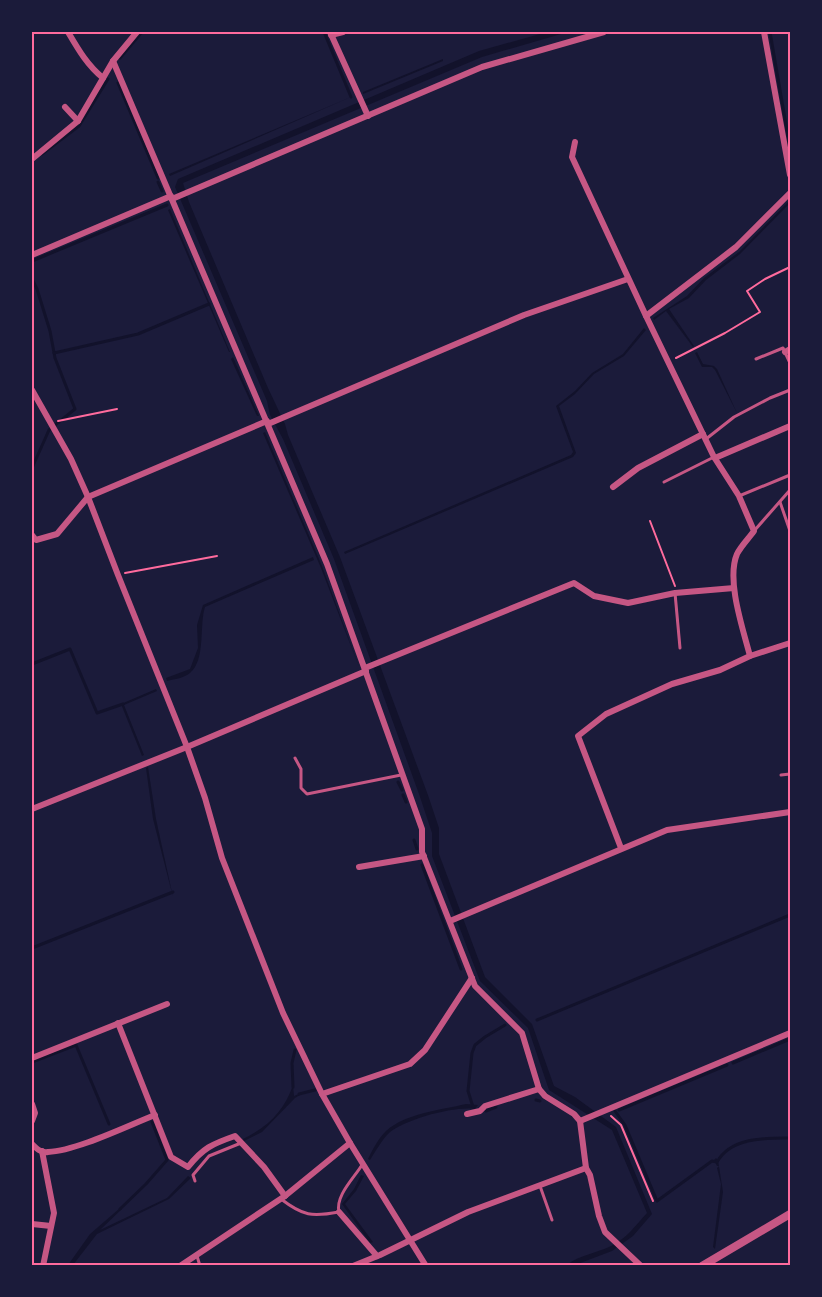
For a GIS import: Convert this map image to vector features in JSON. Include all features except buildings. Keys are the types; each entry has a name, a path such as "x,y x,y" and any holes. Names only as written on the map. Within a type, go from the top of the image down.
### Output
{"street":[{"path":"68,32 92,70 103,78"},
{"path":"32,159 78,121 113,61 137,32"},
{"path":"343,32 331,33 368,116"},
{"path":"32,255 188,192 482,67 603,32"},
{"path":"764,32 790,175"},
{"path":"113,61 174,197 327,564 422,829 424,856 452,920 475,986 522,1033 538,1089 574,1114 580,1121 586,1168 590,1175 605,1232 641,1266"},
{"path":"65,107 78,121"},
{"path":"575,142 572,157 628,279 715,458 739,496 754,531 737,554 734,588 750,656"},
{"path":"646,316 736,247 790,193"},
{"path":"32,536 36,540 57,534 88,497 524,315 628,279"},
{"path":"32,390 71,459 88,497 187,747 205,798 222,858 284,1013 322,1094 426,1266"},
{"path":"715,458 790,426"},
{"path":"613,488 638,468 705,437"},
{"path":"32,809 187,747 573,583 594,596 627,603 677,593 734,588"},
{"path":"621,848 578,736 606,714 672,684 720,670 750,656 790,643"},
{"path":"452,920 667,830 790,812"},
{"path":"359,867 424,856"},
{"path":"322,1094 410,1064 425,1050 472,978"},
{"path":"32,1058 167,1004"},
{"path":"118,1023 171,1157 188,1167 200,1152 213,1143 235,1136 264,1167 283,1197"},
{"path":"580,1121 790,1033"},
{"path":"467,1114 538,1089"},
{"path":"32,1104 35,1113 32,1121"},
{"path":"32,1144 46,1152 68,1148 155,1115"},
{"path":"180,1266 283,1197 350,1143"},
{"path":"42,1151 54,1213 43,1266"},
{"path":"353,1266 468,1212 586,1168"},
{"path":"339,1212 377,1256"},
{"path":"702,1266 715,1263 790,1214"},
{"path":"32,1224 51,1226"}],"lane":[{"path":"756,359 783,348 788,350 790,363"},
{"path":"705,437 734,417 790,390"},
{"path":"664,482 715,458"},
{"path":"739,496 790,475"},
{"path":"754,531 790,490"},
{"path":"780,502 790,531"},
{"path":"677,593 680,648"},
{"path":"295,758 301,769 301,788 307,794 403,775"},
{"path":"781,775 790,774"},
{"path":"195,1181 193,1175 209,1156 241,1143"},
{"path":"283,1197 300,1211 314,1216 339,1212 337,1205 340,1198 363,1164"},
{"path":"540,1186 552,1220"},
{"path":"196,1256 200,1266"}],"path":[{"path":"668,362 760,312 747,291 790,267"},
{"path":"50,423 117,409"},
{"path":"650,521 677,593"},
{"path":"118,575 217,556"},
{"path":"608,1109 612,1117 621,1125 653,1202"}],"shaded area":[{"path":"547,32 568,32 482,57 183,183 189,202 340,557 429,798 439,828 439,854 485,977 532,1024 554,1086 575,1097 616,1127 652,1214 633,1236 612,1251 575,1265 567,1265 621,1240 647,1213 612,1130 549,1090 528,1028 480,981 432,856 432,833 334,559 283,439 270,415 267,401 175,187 178,179 479,51"},
{"path":"443,59 443,61 363,94 363,92"},
{"path":"351,97 170,176 169,174"},
{"path":"789,201 790,203 740,254 706,280 689,298 669,309 693,347 666,311 654,320 653,318 687,296 704,278 739,252"},
{"path":"170,209 230,352 168,210"},
{"path":"644,328 646,330 624,356 594,374 575,394 559,406 576,453 573,457 345,554 344,552 571,455 573,452 556,406 592,373 623,354"},
{"path":"697,352 703,364 714,366 717,369 737,413 715,370 712,367 702,367 695,353"},
{"path":"233,357 259,416 231,359"},
{"path":"265,432 322,566 359,667 321,568 263,433"},
{"path":"313,557 314,560 205,607 200,651 195,667 185,676 167,681 166,678 190,669 198,648 197,625 203,605"},
{"path":"156,689 157,691 124,705 144,755 142,756 121,704"},
{"path":"148,767 156,819 173,897 153,819 146,768"},
{"path":"293,1085 294,1096 301,1093 300,1095 262,1132 244,1141 243,1139 261,1129 274,1117 285,1103"},
{"path":"466,1104 478,1105 475,1109 430,1115 397,1128 386,1136 370,1160 368,1159 381,1137 394,1125 424,1113"},
{"path":"719,1166 723,1192 715,1249 713,1247 721,1184 717,1168"},
{"path":"361,1175 364,1176 356,1191 345,1204 373,1242 370,1243 342,1204 354,1189"},
{"path":"188,1176 191,1178 169,1199 97,1234 73,1265 68,1265 90,1234 120,1208 122,1209 100,1230 167,1198"}],"waterway":[{"path":"120,58 142,32"},
{"path":"324,32 351,97"},
{"path":"770,32 790,148"},
{"path":"42,154 79,126 108,79"},
{"path":"118,83 158,178"},
{"path":"158,182 162,191"},
{"path":"32,261 167,205"},
{"path":"32,279 50,331 55,358 75,409 49,430 32,468"},
{"path":"54,353 138,334 209,304"},
{"path":"32,664 70,649 97,713 123,704"},
{"path":"398,782 402,790"},
{"path":"403,795 406,802"},
{"path":"414,840 417,849"},
{"path":"422,865 461,969"},
{"path":"32,948 173,892"},
{"path":"537,1020 790,915"},
{"path":"473,1107 468,1091 475,1045 505,1025"},
{"path":"733,1063 790,1039"},
{"path":"32,1062 76,1045 109,1124"},
{"path":"293,1087 292,1063 295,1050"},
{"path":"619,1110 727,1065"},
{"path":"299,1094 315,1090"},
{"path":"536,1100 540,1101"},
{"path":"486,1111 496,1107"},
{"path":"615,1111 625,1125 657,1201 712,1161 717,1162 723,1154 740,1143 760,1139 790,1138"},
{"path":"120,1209 167,1160 152,1122"}]}
